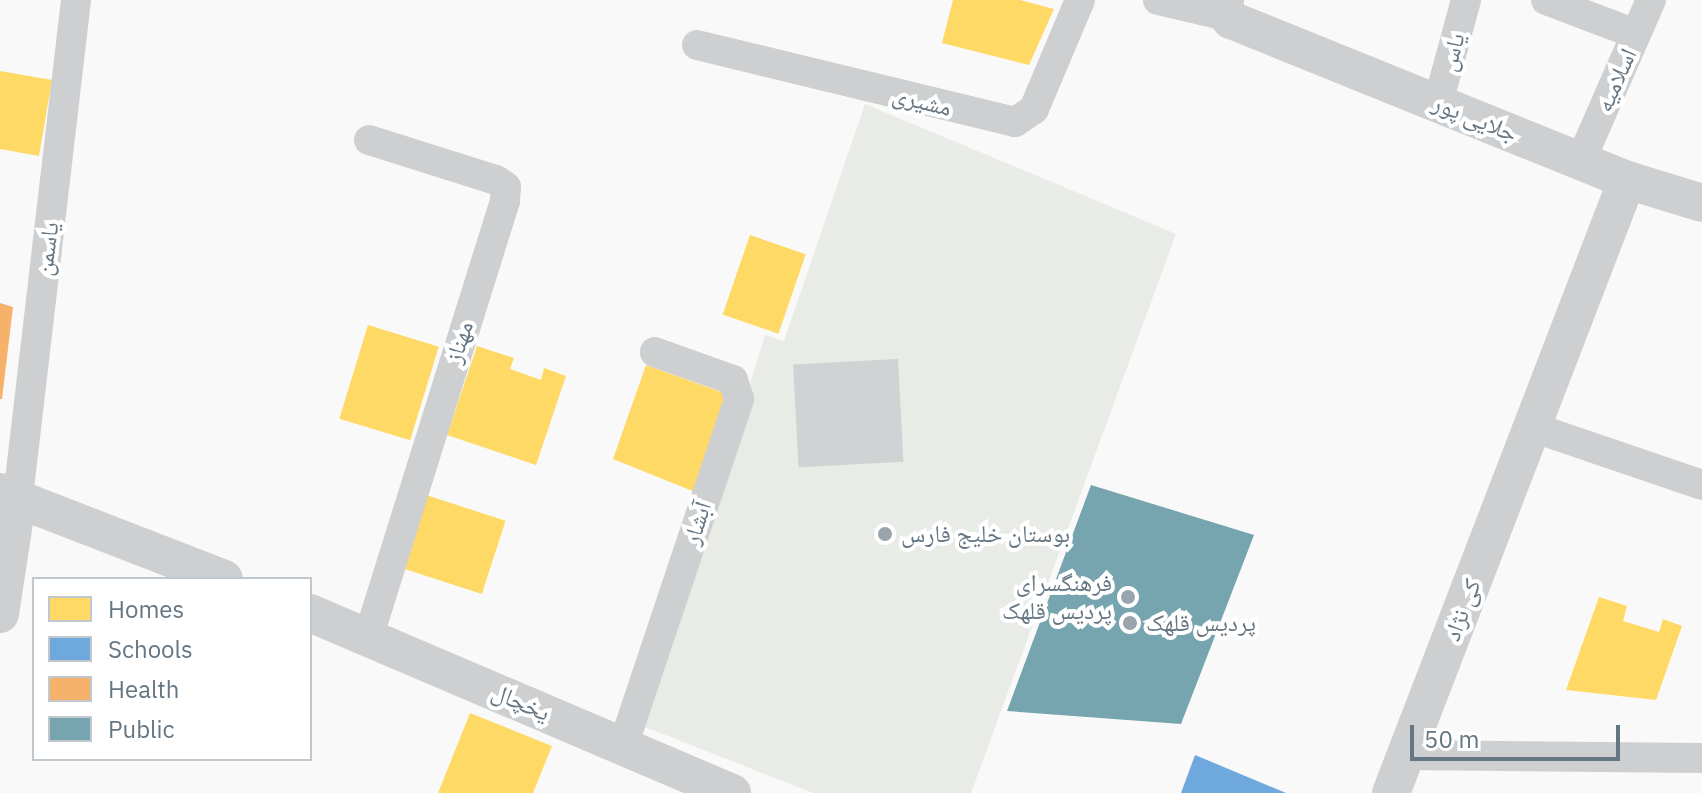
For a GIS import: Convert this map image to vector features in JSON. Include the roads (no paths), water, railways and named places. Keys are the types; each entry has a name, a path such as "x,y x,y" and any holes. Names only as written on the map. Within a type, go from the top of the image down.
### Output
{"street":[{"name":"یاسمن","path":"9,495 76,0"},
{"path":"1158,0 1234,15"},
{"name":"یاس","path":"1438,103 1466,0"},
{"path":"1546,0 1636,34"},
{"name":"اسلامیه","path":"1581,160 1651,0"},
{"name":"مشیری","path":"697,45 1015,122 1034,109 1073,1"},
{"name":"جلایی پور","path":"1234,15 1627,180 1702,203"},
{"name":"مهناز","path":"369,140 496,180 506,187 505,201 369,636"},
{"name":"کی نژاد","path":"1391,793 1627,180"},
{"name":"آبشار","path":"623,746 739,399 733,380 655,352"},
{"path":"1532,427 1702,485"},
{"path":"0,614 9,495 219,577"},
{"name":"یخچال","path":"312,614 732,793"},
{"path":"1406,755 1702,758"}],"place":[{"name":"بوستان خلیج فارس","path":"885,534"},
{"name":"فرهنگسرای پردیس قلهک","path":"1128,597"},
{"name":"پردیس قلهک","path":"1130,623"}]}
